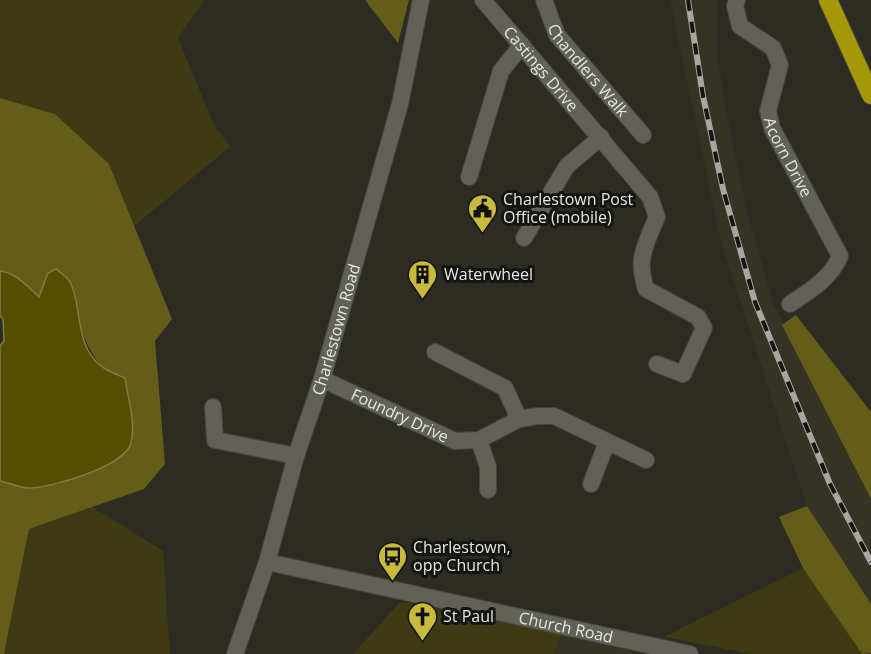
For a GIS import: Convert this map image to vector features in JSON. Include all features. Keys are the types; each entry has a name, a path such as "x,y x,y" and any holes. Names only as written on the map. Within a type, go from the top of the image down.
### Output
{"highway":[{"path":"828,0 871,95"}],"street":[{"name":"Charlestown Road","path":"235,654 267,562 296,456 322,379 400,104 421,0"},
{"name":"Castings Drive","path":"483,0 650,197 657,217 641,253 640,271 646,289 698,317 704,328 683,374 657,364"},
{"name":"Chandlers Walk","path":"544,0 556,35 643,135"},
{"name":"Acorn Drive","path":"737,0 735,6 740,26 773,48 780,65 768,111 772,128 840,256 836,268 813,289 790,304"},
{"path":"469,177 501,71 522,45"},
{"path":"524,238 567,166 601,137"},
{"path":"435,352 505,388 519,419"},
{"name":"Foundry Drive","path":"322,379 455,441 479,440"},
{"path":"213,407 215,440 296,456"},
{"path":"488,490 488,468 479,440 519,419 554,416 646,460"},
{"path":"591,484 608,442"},
{"name":"Church Road","path":"267,562 690,654"}],"shaded area":[{"path":"0,0 204,0 178,38 213,123 230,147 134,226 109,164 55,114 0,98"},
{"path":"365,0 409,0 398,43"},
{"path":"670,0 718,0 717,53 726,111 748,215 773,303 871,499 871,604 807,506 721,242"},
{"path":"0,98 55,114 109,164 172,319 155,341 165,464 144,489 29,529 4,654 0,654 0,481 28,488 58,484 102,367 81,330 72,289 39,298 16,277 0,271"},
{"path":"56,269 69,280 74,291 80,326 87,349 94,360 104,368 125,378 132,419 131,443 126,452 102,468 52,485 20,487 0,481 0,346 4,341 3,319 0,316 0,271 16,277 39,297 48,273"},
{"path":"796,315 871,412 871,499 782,325"},
{"path":"807,506 871,604 871,653 862,654 803,568 779,517"},
{"path":"93,507 163,551 170,654 4,654 29,529"},
{"path":"803,568 862,654 752,654 664,637"},
{"path":"400,602 561,635 554,654 353,654"},
{"path":"561,635 618,647 639,654 554,654"}],"railway":[{"path":"688,0 703,96 723,189 755,302 830,484 871,562"}],"place":[{"name":"Charlestown Post Office (mobile)","path":"482,234"},
{"name":"Waterwheel","path":"423,300"},
{"name":"Charlestown, opp Church","path":"392,582"},
{"name":"St Paul","path":"422,642"}]}
